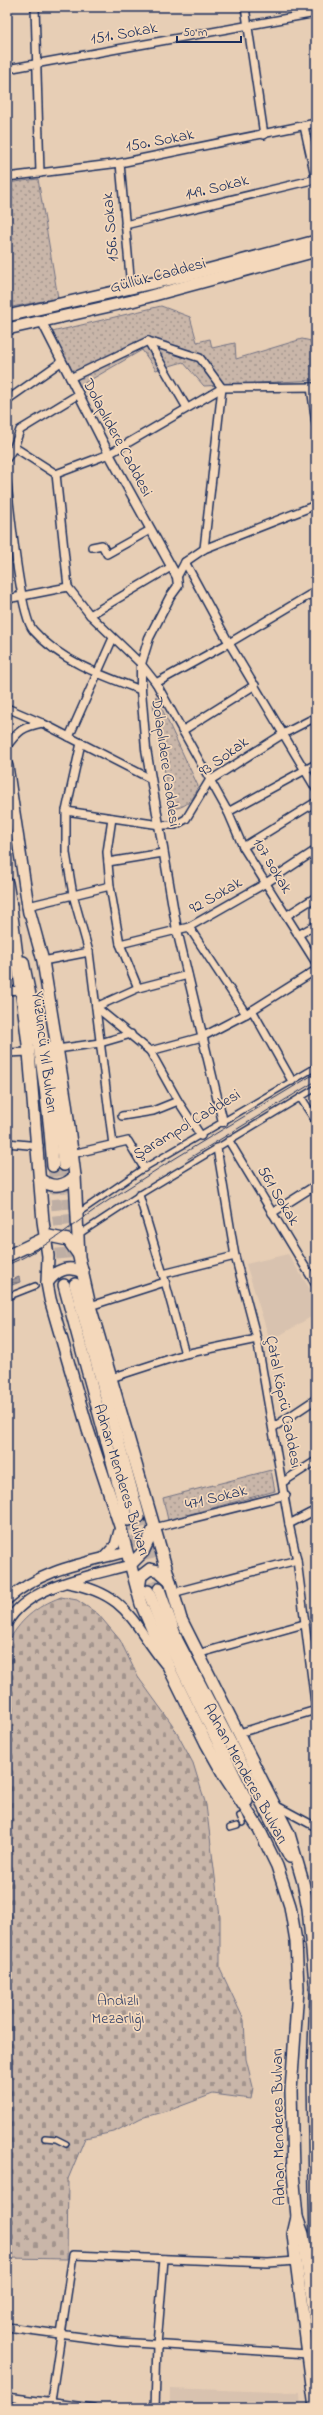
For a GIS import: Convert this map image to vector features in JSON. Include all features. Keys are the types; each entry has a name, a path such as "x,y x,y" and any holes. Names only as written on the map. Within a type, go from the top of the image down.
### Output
{"main road":[{"name":"Güllük Caddesi","path":"7,316 131,288 316,241"},
{"name":"Güllük Caddesi","path":"7,329 132,301 316,251"},
{"name":"Yüzüncü Yıl Bulvarı","path":"7,766 57,1097 58,1165 41,1060 9,906"},
{"name":"Yüzüncü Yıl Bulvarı","path":"7,883 20,990 30,1052 39,1146 43,1221 48,1256"},
{"name":"Yüzüncü Yıl Bulvarı","path":"28,906 43,961 57,1049 75,1176 77,1235"},
{"path":"41,1180 58,1186 69,1182 75,1176"},
{"path":"25,1249 38,1234 43,1221"},
{"name":"Adnan Menderes Bulvarı","path":"77,1235 79,1256 90,1306 168,1580 181,1619 197,1654 239,1733 289,1834 303,1882 308,1908 316,1994 316,2248"},
{"path":"7,1256 25,1249 45,1238 57,1236 68,1240 79,1256"},
{"name":"Adnan Menderes Bulvarı","path":"48,1256 47,1283 50,1299 86,1423 129,1521"},
{"path":"47,1283 53,1275 64,1269 77,1269 83,1272"},
{"name":"Adnan Menderes Bulvarı","path":"69,1284 129,1521 127,1552 130,1565 149,1592 177,1640 303,1882"},
{"path":"103,1558 116,1545 129,1521"},
{"path":"7,1623 12,1614 34,1596 68,1582 130,1565 143,1552 154,1528"},
{"path":"7,1600 36,1578 60,1569 127,1552 143,1552 154,1556 164,1566"},
{"path":"168,1580 159,1571 147,1570 141,1576 149,1592 166,1637 219,1740 259,1829"},
{"path":"68,1582 88,1586 119,1602 170,1670"},
{"name":"Adnan Menderes Bulvarı","path":"149,1592 170,1670 225,1777 259,1829 277,1866 290,1906 296,1941 298,1989 292,2090 297,2217 303,2234 316,2326"},
{"path":"297,2217 293,2234 315,2407"}],"street":[{"path":"35,7 35,64 40,173"},
{"path":"245,7 264,135"},
{"name":"151. Sokak","path":"7,69 316,13"},
{"name":"150. Sokak","path":"7,178 120,163 264,135 316,123"},
{"path":"304,126 316,179"},
{"name":"156. Sokak","path":"120,163 131,288"},
{"name":"149. Sokak","path":"125,225 316,179"},
{"name":"Dolaplıdere Caddesi","path":"42,322 109,454 177,577 178,586 149,638 141,664 141,690 151,779 177,930 223,1122"},
{"path":"70,378 148,341 200,358 222,388 204,549"},
{"path":"148,341 187,408"},
{"path":"7,400 62,362"},
{"path":"56,474 109,454 222,388 314,387 316,424"},
{"path":"7,458 14,447 20,430 79,394"},
{"path":"14,447 56,474"},
{"path":"7,599 68,587 56,474"},
{"path":"7,483 22,596 31,629 61,653 98,675 141,690"},
{"path":"177,577 185,562 204,549 316,505"},
{"path":"92,548 102,545 107,554 150,530"},
{"path":"185,562 228,644 255,685 304,771 316,789"},
{"path":"90,615 171,567"},
{"name":"107 sokak","path":"68,587 90,615 141,664 156,683 209,781 228,812 244,847 316,963"},
{"path":"156,683 228,644 316,592"},
{"path":"69,737 98,675 113,638"},
{"path":"182,731 255,685"},
{"path":"7,708 42,723 151,779"},
{"name":"93 Sokak","path":"66,811 160,825 175,825 186,818 209,781 283,734 316,717"},
{"path":"7,746 17,733 26,727 42,723"},
{"path":"81,743 66,811 66,853 74,895 89,952 112,1145"},
{"path":"228,812 316,764"},
{"path":"244,847 316,802"},
{"path":"112,818 107,852 110,886 120,944 138,988"},
{"name":"92 Sokak","path":"120,944 189,927 266,884 316,850"},
{"path":"108,862 163,853"},
{"path":"28,906 110,886"},
{"path":"286,916 316,897"},
{"path":"298,935 316,925"},
{"path":"189,927 249,1012 292,1081"},
{"path":"43,961 89,952"},
{"path":"150,1051 202,1037 249,1012 316,970"},
{"path":"96,1007 138,988 188,975"},
{"path":"7,991 20,990"},
{"path":"96,1007 150,1051 178,1101 201,1136"},
{"path":"57,1049 100,1043 131,1034"},
{"path":"7,1053 30,1052"},
{"name":"Şarampol Caddesi","path":"76,1214 144,1168 201,1136 316,1067"},
{"path":"77,1235 138,1195 316,1088"},
{"path":"300,1098 316,1121"},
{"path":"122,1116 154,1111 178,1101"},
{"path":"72,1154 128,1141 144,1168"},
{"name":"561 Sokak","path":"229,1141 316,1284"},
{"path":"7,1143 39,1146"},
{"name":"Çatal Köprü Caddesi","path":"217,1148 235,1256 257,1339 286,1495 289,1524 298,1560 304,1624 316,1707"},
{"path":"272,1213 316,1185"},
{"path":"138,1195 166,1282 185,1354"},
{"path":"163,1274 235,1256"},
{"path":"90,1306 166,1282"},
{"path":"7,1297 35,1286"},
{"path":"111,1378 185,1354 257,1339"},
{"path":"274,1427 316,1399"},
{"path":"283,1482 316,1461"},
{"name":"471 Sokak","path":"154,1528 286,1495"},
{"path":"289,1524 316,1510"},
{"path":"176,1592 298,1560"},
{"path":"197,1654 304,1624"},
{"path":"239,1733 316,1707"},
{"path":"274,1805 316,1827"},
{"path":"240,1816 244,1823"},
{"path":"230,1828 237,1826"},
{"path":"45,2138 56,2139 66,2144"},
{"path":"50,2405 73,2256 268,2263 296,2261"},
{"path":"155,2408 157,2345 164,2259"},
{"path":"7,2327 157,2345 308,2354"},
{"path":"7,2397 50,2405 93,2408"}],"shaded area":[{"path":"288,1254 316,1299 316,1314 270,1341 246,1264"},
{"path":"19,1277 20,1282 7,1287 7,1282"},
{"path":"170,2388 300,2393 301,2408 170,2408"}],"green space":[{"path":"38,179 58,298 7,308 7,183"},
{"path":"161,306 190,317 197,342 210,339 212,348 235,343 236,359 302,339 316,342 316,380 204,386 183,362 156,370 142,350 80,386 52,332"},
{"path":"156,696 198,786 195,795 189,802 176,808 171,808 153,704"},
{"path":"271,1470 275,1491 168,1520 163,1498"},
{"name":"Andızlı Mezarlığı","path":"61,1597 77,1600 98,1614 120,1640 138,1677 172,1724 193,1763 206,1805 220,1917 220,1969 244,2020 246,2059 253,2087 251,2099 213,2094 173,2109 141,2118 114,2132 85,2138 68,2179 67,2259 7,2258 7,1644 17,1628 29,1615 43,1605"}],"tunnel":[{"path":"64,1165 75,1284"},
{"path":"53,1166 64,1285"},
{"path":"139,1517 159,1589"},
{"path":"128,1520 148,1591"}],"tram line":[{"path":"7,1265 47,1244 96,1208 316,1073"},
{"path":"188,1159 316,1081"}]}
